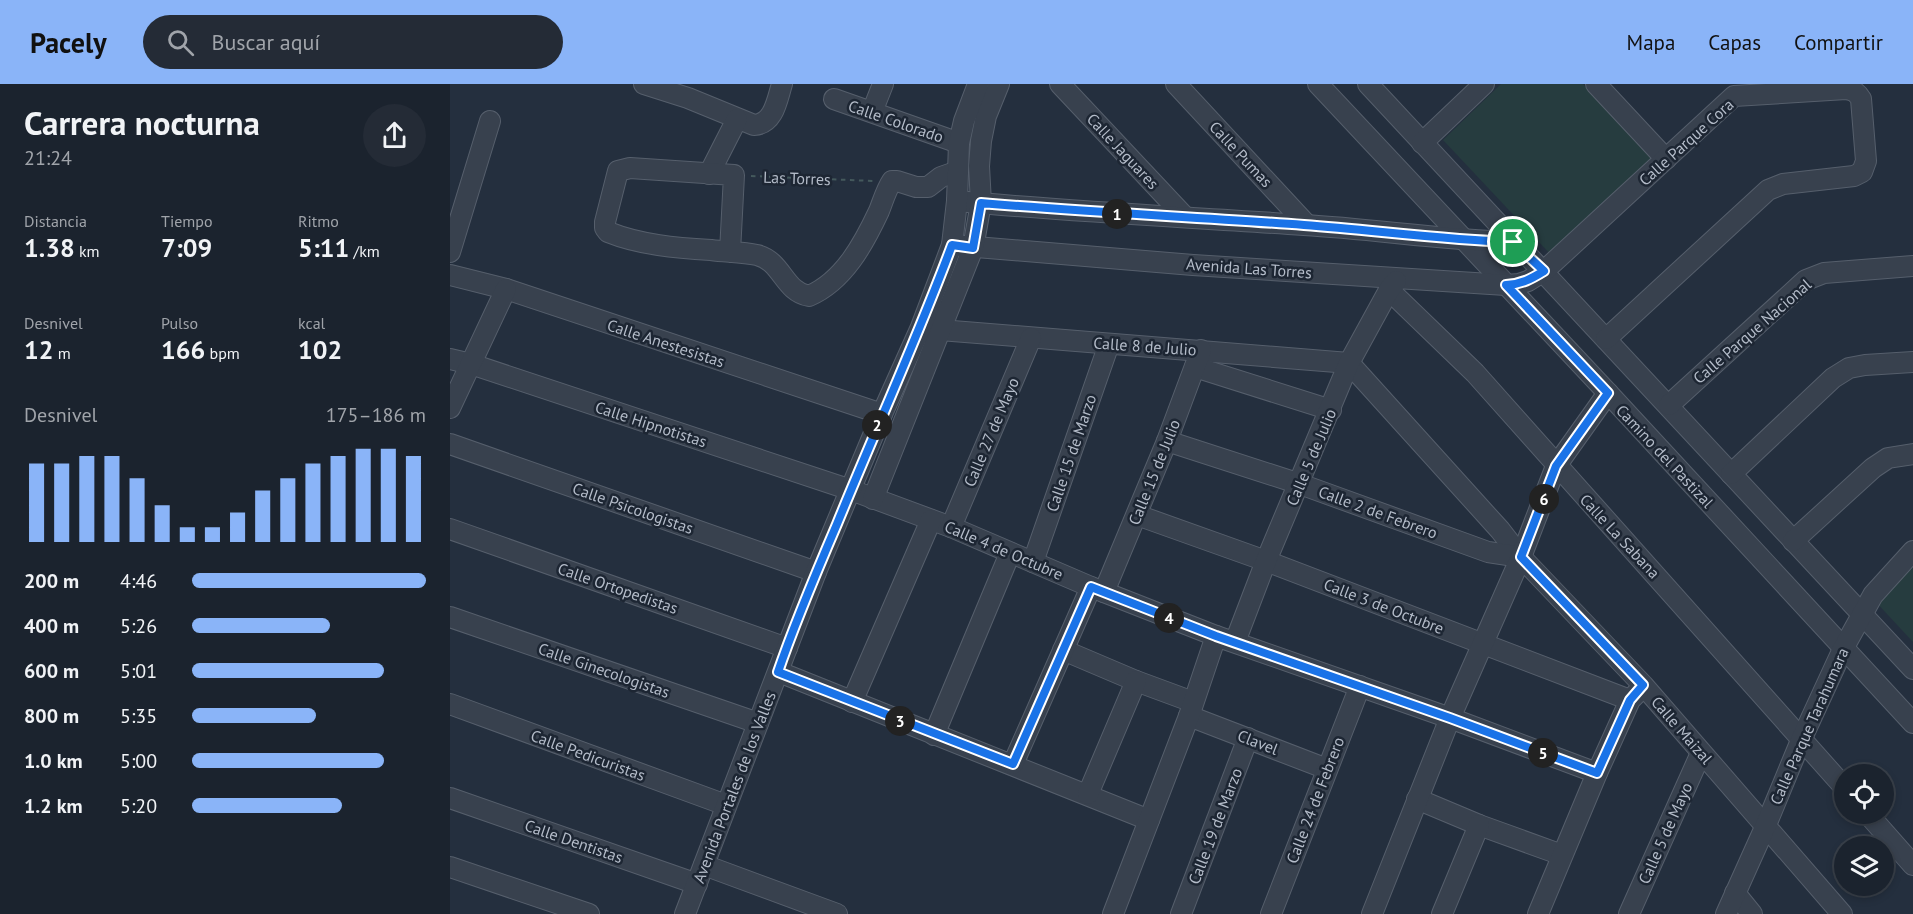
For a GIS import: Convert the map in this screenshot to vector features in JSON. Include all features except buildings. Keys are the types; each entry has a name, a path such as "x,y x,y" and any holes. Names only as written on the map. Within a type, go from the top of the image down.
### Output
{"street":[{"path":"644,84 691,91 737,119 754,125 762,125 769,119 782,84"},
{"path":"872,112 883,84"},
{"name":"Avenida Portales de los Valles","path":"685,914 816,572 921,327 952,245 957,201 959,143 964,121 978,84"},
{"path":"873,499 973,248 981,203 979,166 981,141 986,116 999,84"},
{"name":"Calle Jaguares","path":"1060,84 1185,217"},
{"name":"Calle Pumas","path":"1176,84 1307,225"},
{"name":"Camino del Pastizal","path":"1318,84 1913,723"},
{"path":"1368,84 1913,669"},
{"path":"1422,143 1484,84"},
{"path":"1596,84 1666,159"},
{"name":"Calle Parque Cora","path":"1544,271 1666,159 1728,90 1846,89 1854,91 1861,99 1866,161 1864,170 1854,176 1784,184 1768,190 1606,339"},
{"name":"Calle Colorado","path":"834,99 959,143"},
{"path":"709,174 737,119"},
{"path":"450,252 490,122"},
{"path":"730,252 734,175 630,168 622,169 616,176 605,222 608,232 672,247 758,256 772,261 796,291 810,296 818,293 842,272 865,241 892,182 928,187 941,177 958,171"},
{"path":"957,201 1089,212 1307,225 1513,242"},
{"name":"Avenida Las Torres","path":"952,245 1394,284 1519,284 1544,271"},
{"name":"Calle Parque Nacional","path":"1669,405 1806,280 1824,273 1913,266"},
{"name":"Calle Anestesistas","path":"450,275 506,290 882,414"},
{"name":"Calle 5 de Julio","path":"1235,642 1266,561 1349,363 1394,284"},
{"name":"Calle La Sabana","path":"1394,284 1556,466 1677,597 1834,775"},
{"path":"450,408 506,290"},
{"name":"Calle 8 de Julio","path":"940,330 1109,344 1198,358 1349,363"},
{"name":"Calle 27 de Mayo","path":"951,527 1031,338"},
{"name":"Calle 15 de Marzo","path":"1033,562 1109,344"},
{"path":"1198,358 1331,410"},
{"name":"Calle 15 de Julio","path":"1013,764 1064,650 1137,515 1198,358"},
{"name":"Calle Hipnotistas","path":"450,359 850,490"},
{"path":"1731,474 1833,378 1849,368 1913,362"},
{"name":"Calle Maizal","path":"1349,363 1500,530 1521,557 1643,685 1842,914"},
{"path":"1372,914 1450,718 1521,557 1556,466 1608,393"},
{"name":"Calle 2 de Febrero","path":"1167,441 1300,484 1488,552 1521,557"},
{"name":"Calle Psicologistas","path":"450,444 816,572"},
{"path":"1793,541 1873,468 1888,458 1913,454"},
{"name":"Calle 4 de Octubre","path":"850,490 951,527 1098,590 1216,636 1450,718 1597,773"},
{"name":"Calle 3 de Octubre","path":"1137,515 1266,561 1630,700"},
{"path":"852,702 931,520"},
{"name":"Calle Ortopedistas","path":"450,529 786,648"},
{"name":"Calle Parque Tarahumara","path":"1726,914 1843,649 1873,595 1913,551"},
{"path":"934,735 1010,553"},
{"name":"Calle Ginecologistas","path":"450,617 758,723"},
{"path":"1113,914 1191,709 1216,636"},
{"name":"Clavel","path":"1064,650 1136,681 1248,738 1327,769"},
{"path":"778,672 1149,820"},
{"path":"1088,794 1136,681"},
{"path":"1538,914 1630,700 1643,685"},
{"name":"Calle 24 de Febrero","path":"1271,914 1360,686"},
{"name":"Calle Pedicuristas","path":"450,704 726,805"},
{"name":"Calle 19 de Marzo","path":"1181,914 1248,738"},
{"name":"Calle 5 de Mayo","path":"1629,914 1701,753"},
{"name":"Calle Dentistas","path":"450,798 697,884"},
{"path":"1417,799 1479,825 1562,855"},
{"path":"1877,824 1913,865"},
{"path":"1442,914 1479,825"},
{"path":"704,865 837,914"},
{"path":"450,867 589,914"},
{"path":"1735,893 1752,914"}],"path":[{"name":"Las Torres","path":"734,175 892,182"}],"green space":[{"path":"1501,84 1583,84 1653,158 1552,256 1443,140"},
{"path":"1913,562 1913,642 1874,600"}],"route":[{"path":"981,203 1307,225 1477,241 1513,242 1544,271 1528,281 1506,285 1608,393 1556,466 1521,557 1643,685 1630,700 1597,773 1450,718 1216,636 1091,587 1013,764 778,672 816,572 921,327 952,245 973,248 981,203"}]}
